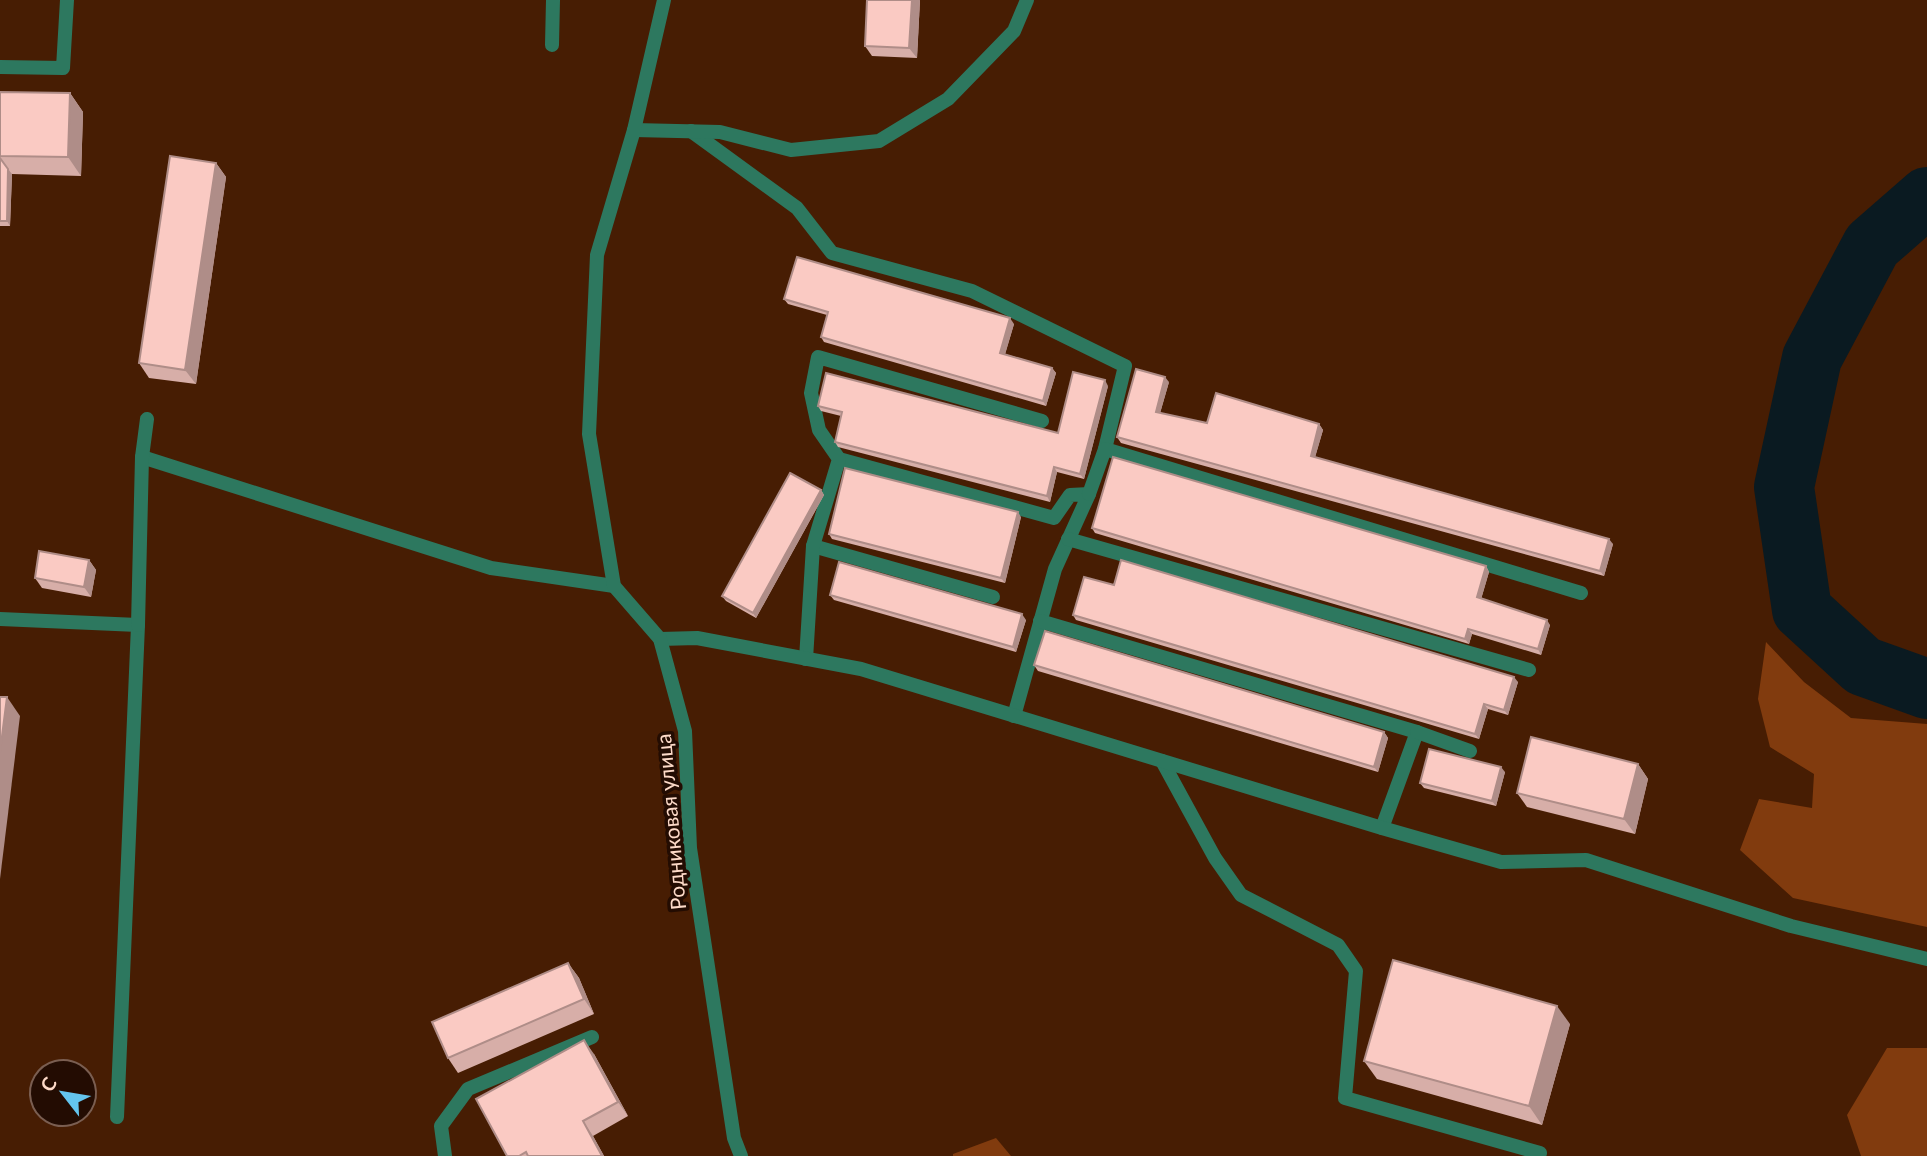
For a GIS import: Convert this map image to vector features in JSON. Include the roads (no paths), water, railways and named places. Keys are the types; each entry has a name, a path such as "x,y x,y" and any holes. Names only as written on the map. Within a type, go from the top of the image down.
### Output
{"street":[{"path":"0,67 63,68 67,0"},
{"path":"552,45 553,0"},
{"path":"142,457 491,568 614,586 589,434 597,255 634,130 664,0"},
{"path":"634,130 720,132 791,150 879,141 948,99 1014,31 1027,0"},
{"path":"691,131 797,208 832,253 972,291 1125,366 1105,449 1089,494 1055,569 1014,716"},
{"path":"1042,421 818,357 811,393 819,430 838,459 1054,518 1070,495 1089,494"},
{"path":"117,1117 138,625 142,457 147,419"},
{"path":"1105,449 1581,593"},
{"path":"806,659 813,546 838,459"},
{"path":"1068,539 1529,670"},
{"path":"813,546 993,597"},
{"name":"Родниковая улица","path":"614,586 660,639 685,731 690,848 734,1138 741,1156"},
{"path":"0,620 138,625"},
{"path":"1040,621 1417,732 1470,751"},
{"path":"660,639 697,638 861,669 1501,862 1586,860 1791,926 1927,959"},
{"path":"1382,828 1417,732"},
{"path":"1162,761 1214,858 1241,895 1338,945 1356,971 1345,1098 1540,1153"},
{"path":"446,1156 441,1126 468,1089 592,1037"}],"waterway":[{"path":"1927,197 1872,245 1812,358 1784,487 1802,610 1863,666 1927,689"}]}
